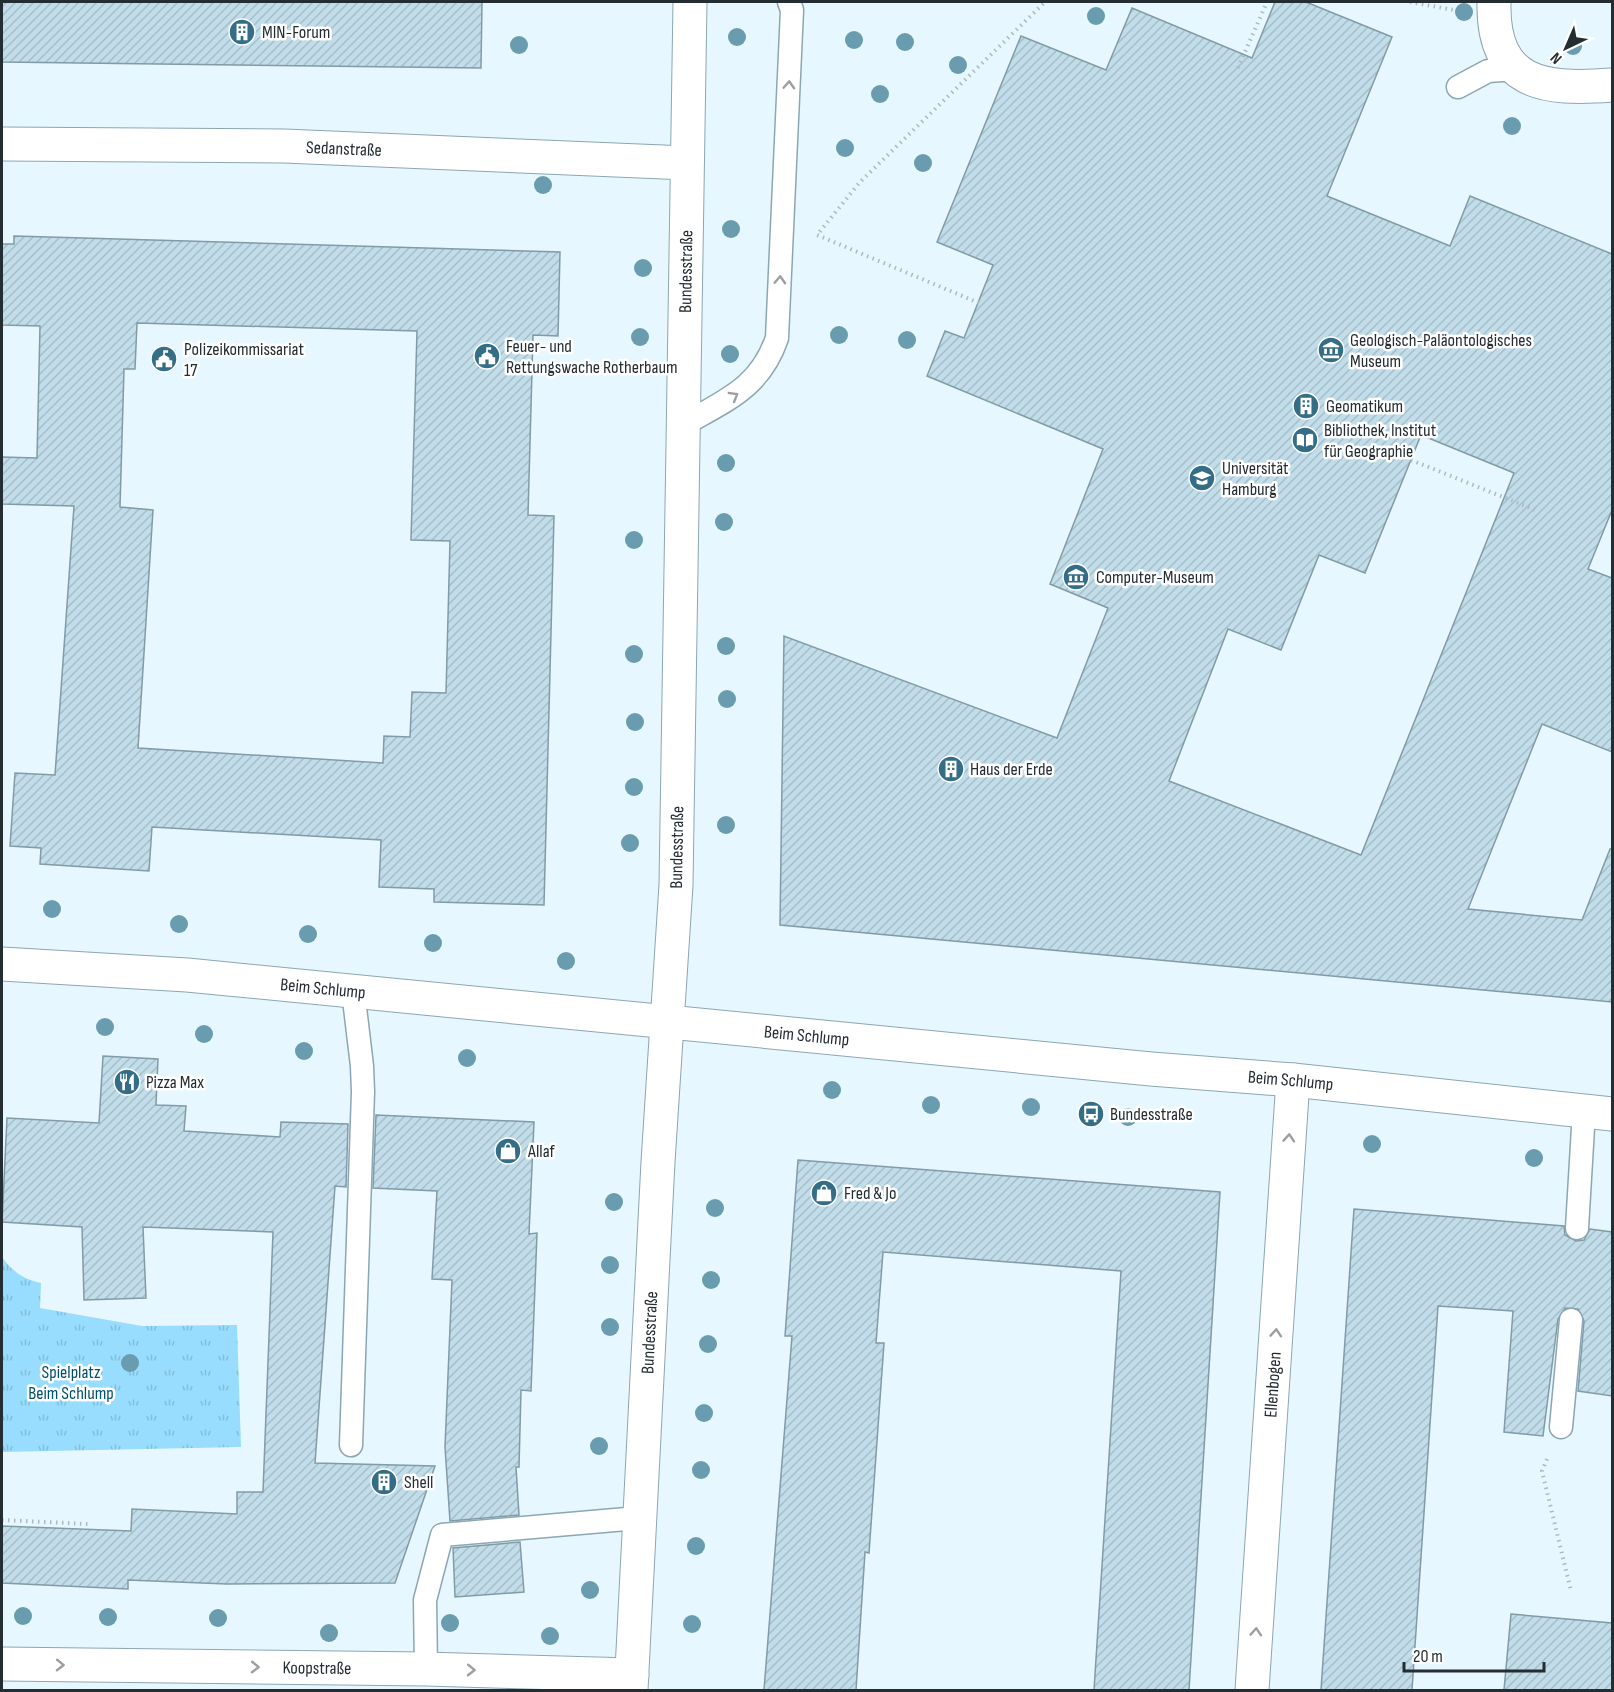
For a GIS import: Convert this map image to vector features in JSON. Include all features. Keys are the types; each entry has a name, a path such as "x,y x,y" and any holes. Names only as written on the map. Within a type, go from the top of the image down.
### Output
{"street":[{"name":"Bundesstraße","path":"631,1683 638,1518 676,885 690,2"},
{"path":"1494,2 1496,33 1503,52 1516,69 1531,79 1550,86 1568,88 1612,85"},
{"name":"Sedanstraße","path":"2,144 284,146 687,163"},
{"name":"Beim Schlump","path":"2,964 55,965 353,991 1293,1080 1598,1112"},
{"name":"Ellenbogen","path":"1252,1690 1293,1080"},
{"name":"Koopstraße","path":"2,1664 426,1669 631,1683"}],"lane":[{"path":"683,425 747,388 761,373 777,338 792,10 789,2"},
{"path":"1458,87 1488,71 1516,69"},
{"path":"351,1445 363,1092 353,991"},
{"path":"1577,1228 1598,1112"},
{"path":"1561,1428 1571,1320"},
{"path":"426,1669 425,1599 442,1535 638,1518"}],"path":[{"path":"979,303 817,235 860,182 1045,2"},
{"path":"1238,68 1267,2"},
{"path":"1410,2 1428,6"},
{"path":"1410,460 1538,511"},
{"path":"1561,1428 1542,1471 1570,1592"},
{"path":"2,1520 87,1524"}],"green space":[{"name":"Spielplatz Beim Schlump","path":"2,1257 19,1274 41,1283 40,1308 142,1326 237,1325 241,1447 2,1452"}],"building":[{"name":"MIN-Forum","path":"2,2 482,2 481,68 2,62"},
{"name":"Universität Hamburg","path":"1275,2 1306,2 1392,37 1327,196 1450,246 1470,196 1612,254 1612,510 1588,569 1612,578 1612,752 1542,724 1468,909 1582,920 1610,849 1612,849 1612,1002 780,925 784,636 1057,738 1108,608 1050,584 1103,449 927,376 945,331 964,338 993,265 937,242 1021,36 1106,70 1132,8 1252,58","holes":["1421,435 1514,473 1361,855 1169,781 1228,629 1281,650 1319,555 1365,573"]},
{"path":"14,236 560,252 558,336 533,335 528,515 554,516 544,905 434,902 434,889 379,887 381,840 152,827 149,871 40,864 41,848 10,846 15,773 55,775 74,506 2,504 2,457 37,458 40,326 2,325 2,244 14,244","holes":["137,323 417,331 411,540 450,541 446,693 412,692 410,737 384,736 383,763 138,748 153,510 120,507 124,369 135,369"]},
{"path":"103,1056 158,1059 156,1105 186,1106 184,1131 280,1137 281,1122 348,1124 346,1187 335,1186 315,1463 435,1466 395,1583 227,1584 128,1580 128,1589 2,1583 2,1526 131,1531 132,1509 237,1514 237,1492 263,1492 273,1232 143,1227 146,1298 84,1300 82,1227 2,1222 7,1118 99,1123"},
{"path":"376,1115 534,1122 529,1234 537,1233 531,1391 521,1390 519,1467 516,1467 519,1515 450,1521 445,1447 452,1280 432,1279 437,1191 373,1188"},
{"path":"798,1160 1220,1192 1189,1690 1094,1690 1121,1271 883,1252 876,1343 884,1343 869,1553 865,1552 856,1690 764,1690 792,1336 785,1336"},
{"path":"1354,1209 1564,1226 1565,1235 1576,1241 1584,1240 1590,1229 1612,1232 1612,1396 1578,1391 1584,1321 1578,1309 1565,1308 1558,1319 1543,1436 1504,1432 1513,1311 1438,1306 1412,1690 1321,1690"},
{"path":"520,1542 524,1592 455,1597 453,1548"},
{"path":"1511,1614 1612,1623 1612,1690 1504,1690"}],"place":[{"name":"MIN-Forum","path":"242,32"},
{"name":"Geologisch-Paläontologisches Museum","path":"1331,350"},
{"name":"Feuer- und Rettungswache Rotherbaum","path":"487,356"},
{"name":"Polizeikommissariat 17","path":"164,359"},
{"name":"Geomatikum","path":"1306,406"},
{"name":"Bibliothek, Institut für Geographie","path":"1305,440"},
{"name":"Universität Hamburg","path":"1202,478"},
{"name":"Computer-Museum","path":"1076,577"},
{"name":"Haus der Erde","path":"951,769"},
{"name":"Pizza Max","path":"127,1082"},
{"name":"Bundesstraße","path":"1091,1114"},
{"name":"Allaf","path":"508,1151"},
{"name":"Fred & Jo","path":"824,1193"},
{"name":"Shell","path":"384,1482"}]}
